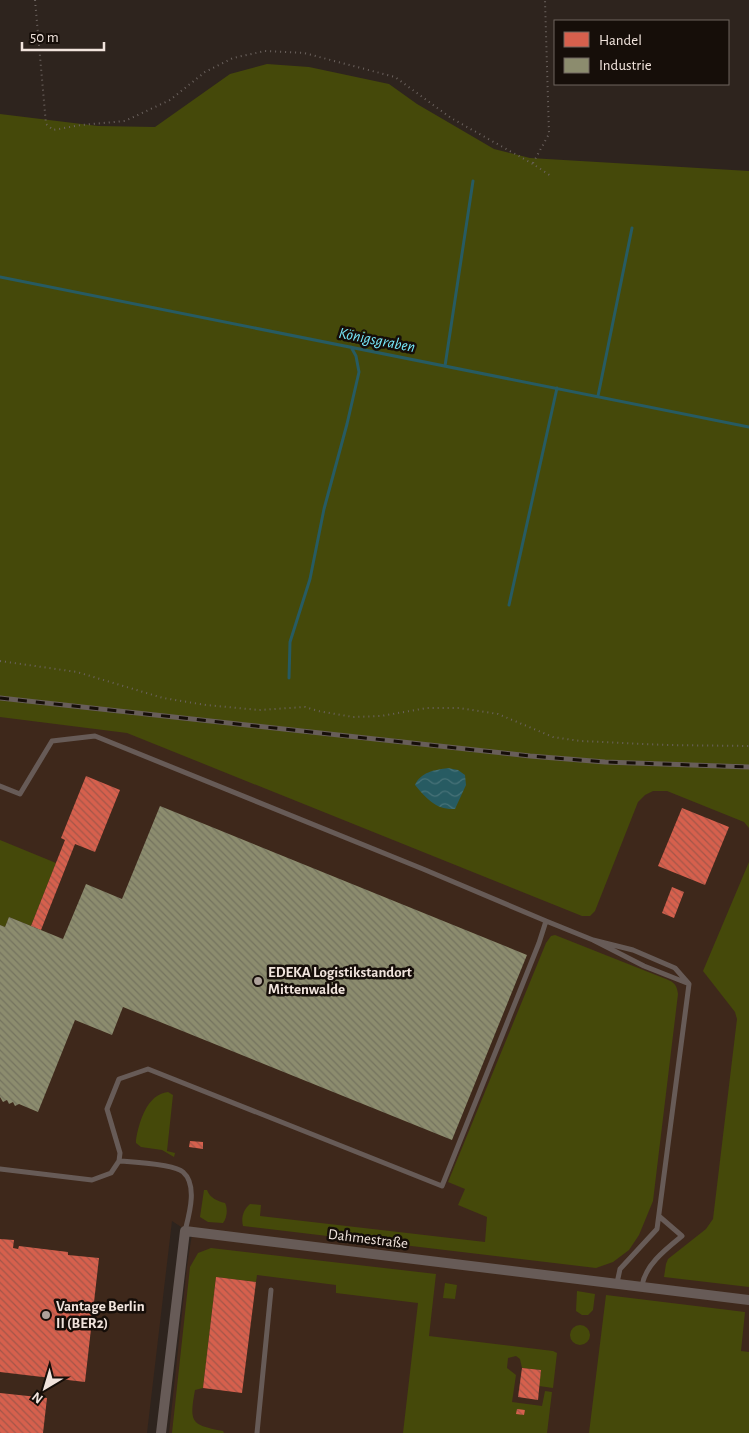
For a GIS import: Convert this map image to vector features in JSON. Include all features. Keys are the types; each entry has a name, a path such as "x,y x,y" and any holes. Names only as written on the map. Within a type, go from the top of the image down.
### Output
{"street":[{"name":"Dahmestraße","path":"185,1231 749,1300"},
{"path":"161,1433 185,1231"}],"lane":[{"path":"0,786 20,794 52,741 95,736 594,940 644,966 689,984"},
{"path":"0,1169 92,1180 111,1173 119,1160 120,1153 107,1109 119,1079 148,1069 442,1186 539,943 546,921"},
{"path":"594,940 633,950 675,968 689,984 660,1217 657,1229 620,1269 617,1284"},
{"path":"119,1160 174,1167 183,1172 189,1180 191,1190 190,1210 185,1231"},
{"path":"642,1286 643,1278 660,1254 682,1236 660,1217"},
{"path":"257,1433 271,1290"}],"path":[{"path":"34,0 46,124 53,130 125,121 170,100 205,72 233,58 265,51 304,53 396,77 451,118 552,176"},
{"path":"533,164 549,134 545,0"},
{"path":"0,661 77,672 163,698 206,705 259,710 305,707 354,717 381,716 427,708 459,708 498,714 553,737 580,741 749,746"}],"shaded area":[{"path":"267,64 309,67 389,84 417,104 494,149 530,158 749,171 749,828 744,822 667,791 653,791 645,795 638,802 595,911 590,916 582,916 127,733 0,717 0,114 98,126 155,127 230,74"},
{"path":"0,707 749,779 749,1433 169,1433 192,1234 172,1221 147,1433 0,1433"},
{"path":"0,840 56,863 31,926 9,917 5,927 0,925"},
{"path":"749,862 749,1287 664,1277 668,1259 706,1229 713,1219 737,1019 735,1012 703,971"},
{"path":"555,935 669,980 675,984 678,991 653,1201 639,1235 629,1250 613,1262 596,1268 243,1226 243,1214 250,1204 261,1205 260,1216 485,1242 487,1217 458,1205 465,1189 448,1182 546,943 551,936"},
{"path":"168,1092 173,1095 167,1151 175,1153 174,1157 162,1150 141,1147 136,1143 142,1117 149,1103 161,1094"},
{"path":"204,1190 207,1190 214,1199 225,1203 227,1213 223,1223 208,1222 200,1217"},
{"path":"211,1248 436,1274 429,1336 557,1353 553,1388 539,1386 541,1370 522,1368 520,1359 516,1356 508,1358 507,1368 516,1375 512,1402 542,1406 545,1391 552,1392 547,1433 403,1433 418,1303 336,1293 336,1285 257,1275 256,1282 216,1277 203,1388 195,1390 192,1409 195,1421 198,1424 223,1431 224,1433 172,1433 190,1267 198,1253"},
{"path":"445,1283 457,1285 455,1299 443,1298"},
{"path":"577,1291 595,1294 593,1310 588,1315 582,1315 576,1311"},
{"path":"606,1295 745,1312 741,1351 749,1352 749,1433 589,1433"},
{"path":"580,1325 587,1328 590,1335 587,1342 580,1345 573,1342 570,1335 573,1328"}],"water":[{"path":"448,768 458,770 465,775 466,785 455,809 442,808 432,803 415,785 424,774"}],"building: Handel":[{"path":"86,776 120,790 95,852 75,844 41,930 31,926 65,840 61,838"},
{"path":"682,808 729,827 705,885 658,866"},
{"path":"672,887 684,892 674,918 662,913"},
{"path":"190,1141 203,1142 203,1149 189,1147"},
{"name":"Vantage Berlin II (BER2)","path":"0,1239 14,1240 13,1248 18,1249 19,1246 68,1252 68,1255 99,1258 85,1382 0,1372"},
{"path":"216,1277 256,1282 242,1393 203,1388"},
{"path":"522,1368 541,1370 538,1400 518,1397"},
{"path":"0,1393 47,1398 43,1433 0,1433"},
{"path":"517,1409 525,1410 524,1415 516,1414"}],"building: Industrie":[{"name":"EDEKA Logistikstandort Mittenwalde","path":"160,806 527,955 452,1140 123,1007 112,1035 75,1020 38,1112 19,1104 15,1106 13,1102 9,1104 7,1100 3,1102 0,1097 0,925 5,927 9,917 63,939 86,884 122,899"}],"waterway":[{"path":"445,366 473,181"},
{"path":"598,396 632,228"},
{"name":"Königsgraben","path":"0,277 749,427"},
{"path":"289,678 290,642 310,579 324,509 359,372 356,356 351,347"},
{"path":"509,605 557,388"}],"railway":[{"path":"0,698 530,756 605,762 749,767"}],"place":[{"name":"EDEKA Logistikstandort Mittenwalde","path":"258,981"},
{"name":"Vantage Berlin II (BER2)","path":"46,1315"}]}
